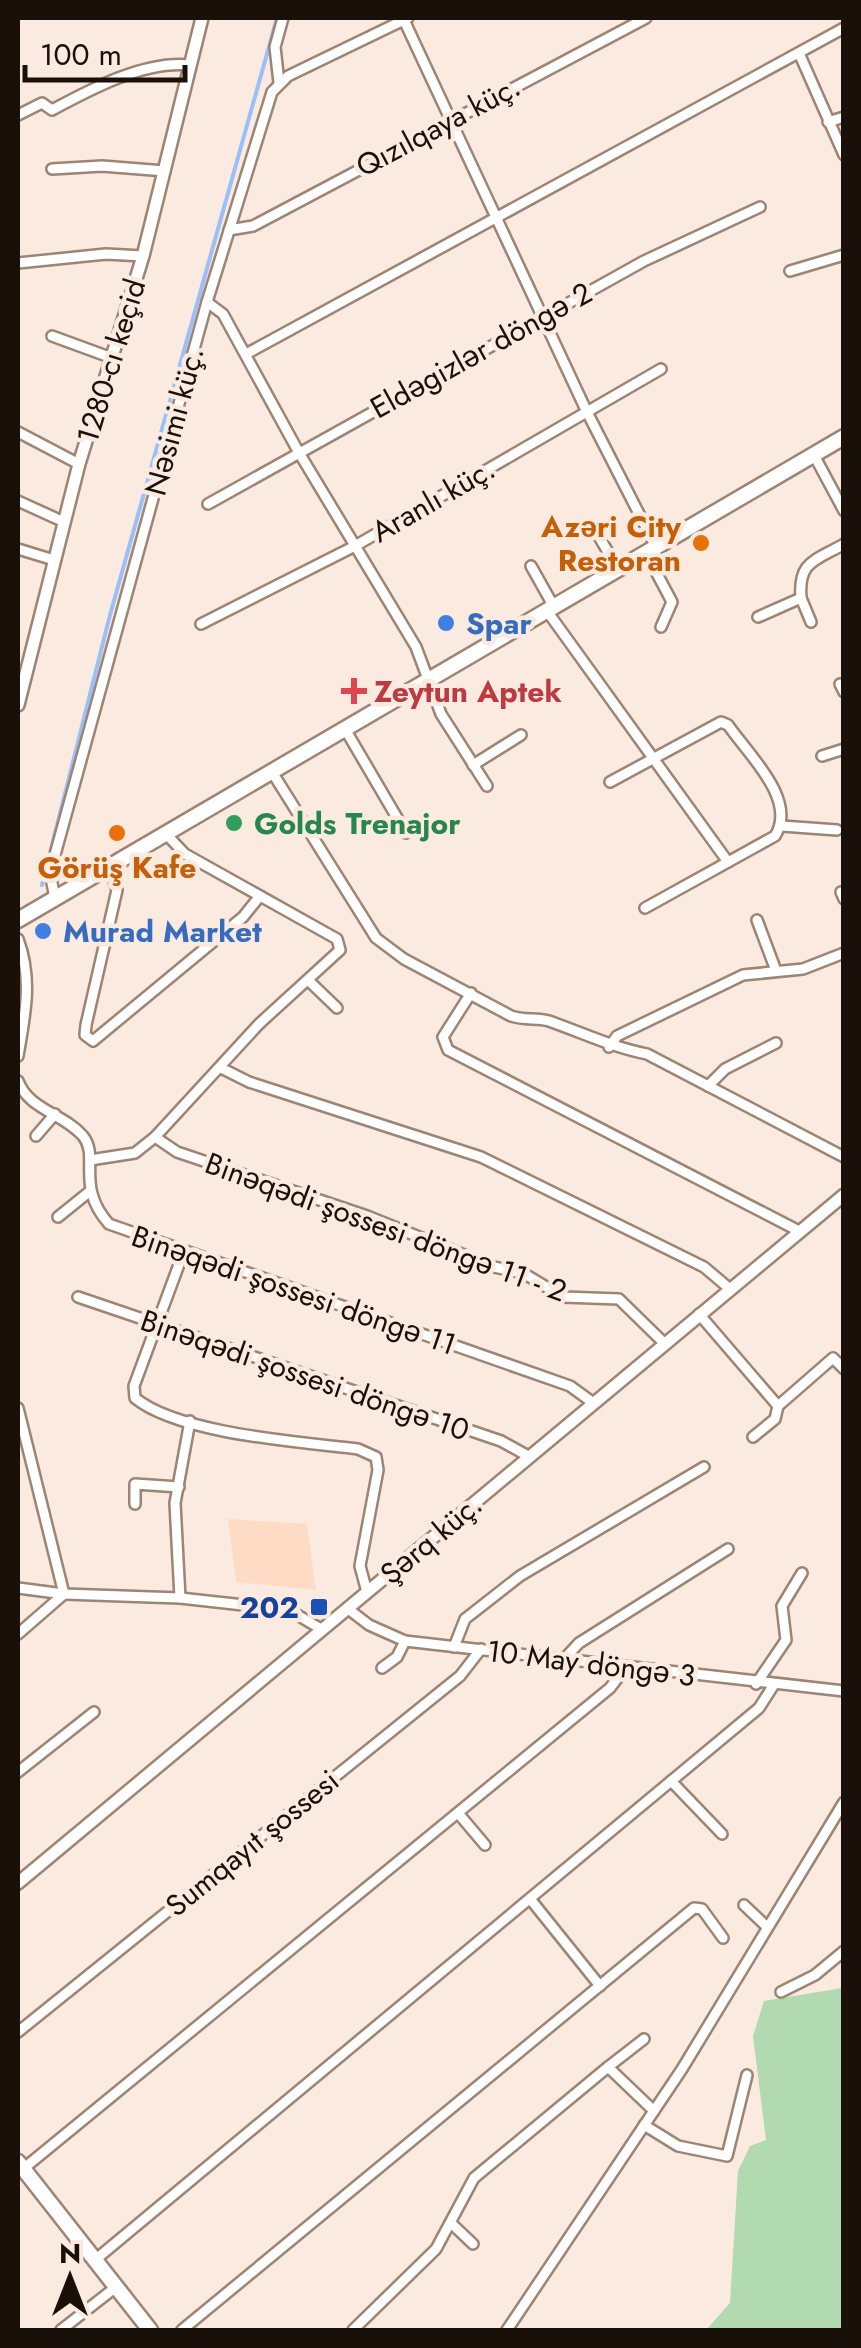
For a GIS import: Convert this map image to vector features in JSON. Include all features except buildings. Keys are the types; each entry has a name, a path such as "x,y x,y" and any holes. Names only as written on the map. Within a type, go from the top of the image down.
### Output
{"main road":[{"path":"18,920 844,437"},
{"path":"20,2166 150,2330"}],"street":[{"name":"1280-cı keçid","path":"18,704 79,464 143,256 202,18"},
{"path":"284,18 275,48 279,82 405,18 651,550 672,602 661,627"},
{"name":"Qızılqaya küç.","path":"229,230 253,226 646,18"},
{"path":"246,354 844,28"},
{"path":"799,53 844,156"},
{"path":"18,115 42,103 52,110 92,89 164,66 190,65"},
{"name":"Nəsimi küç.","path":"55,898 50,873 207,302 266,106 279,82"},
{"path":"828,122 844,117"},
{"path":"52,169 102,166 165,171"},
{"name":"Eldəgizlər döngə 2","path":"208,504 676,244 760,207"},
{"path":"18,263 106,254 143,256"},
{"path":"790,271 844,255"},
{"path":"207,302 223,314 298,451 416,647 441,714 487,786"},
{"path":"52,336 112,358"},
{"name":"Aranlı küç.","path":"201,624 354,546 661,370"},
{"path":"18,432 79,464"},
{"path":"814,455 844,510"},
{"path":"18,500 64,522"},
{"path":"598,535 618,569"},
{"path":"812,622 800,598 799,577 804,567 844,544"},
{"path":"18,549 54,560"},
{"path":"531,566 551,609 651,759 728,862"},
{"path":"758,617 800,598"},
{"path":"610,782 712,723 728,725 780,799 782,826 776,836 645,908"},
{"path":"346,728 406,834"},
{"path":"473,765 520,735"},
{"path":"822,756 844,749"},
{"path":"272,772 376,938 404,958 511,1016 545,1019 610,1047 647,1054 844,1157"},
{"path":"782,826 837,830"},
{"path":"90,1160 135,1153 155,1138 259,1024 340,950 337,939 184,854 166,834"},
{"path":"108,867 117,890 86,1025 85,1034 93,1041 242,917 260,896"},
{"path":"757,920 775,968"},
{"path":"18,939 25,960 28,1000 18,1056"},
{"path":"610,1047 618,1036 725,984 775,968 803,969 844,953"},
{"path":"308,981 337,1008"},
{"path":"471,993 443,1037 448,1050 799,1231"},
{"path":"708,1086 725,1069 776,1042"},
{"path":"221,1068 249,1082 481,1158 704,1268 730,1289"},
{"path":"18,1081 26,1097 84,1138 90,1160 89,1192 58,1217"},
{"path":"36,1136 55,1114"},
{"name":"Binəqədi şossesi döngə 11 - 2","path":"155,1138 177,1152 367,1216 494,1267 523,1273 563,1297 619,1299 664,1343"},
{"name":"Binəqədi şossesi döngə 11","path":"89,1192 109,1224 570,1386 592,1402"},
{"name":"Şərq küç.","path":"18,1883 844,1194"},
{"path":"184,1251 134,1386 135,1398 190,1421 252,1436 358,1449 376,1457 378,1470 360,1566 367,1592"},
{"name":"Binəqədi şossesi döngə 10","path":"78,1297 501,1441 530,1456"},
{"path":"699,1314 778,1406"},
{"path":"753,1438 776,1419 778,1406 844,1350"},
{"path":"832,1358 844,1369"},
{"path":"18,1408 64,1594"},
{"path":"180,1598 174,1523 190,1421"},
{"path":"454,1647 464,1619 520,1576 704,1468"},
{"path":"136,1504 135,1484 179,1486"},
{"path":"565,1658 578,1643 728,1549"},
{"path":"756,1684 786,1640 782,1606 802,1573"},
{"path":"18,1588 64,1594 180,1598 289,1610 320,1629"},
{"path":"18,1634 64,1594"},
{"name":"10 May döngə 3","path":"347,1608 369,1625 406,1641 772,1686 843,1690"},
{"path":"382,1668 398,1657 406,1641"},
{"name":"Sumqayıt şossesi","path":"18,2032 460,1676 481,1648"},
{"path":"20,2166 458,1813 610,1688 626,1668"},
{"path":"94,2260 760,1708 772,1686"},
{"path":"18,1772 94,1712"},
{"path":"672,1781 722,1834"},
{"path":"507,2330 654,2112 844,1802"},
{"path":"458,1813 485,1844"},
{"path":"531,1900 600,1986"},
{"path":"744,1905 766,1925"},
{"path":"182,2330 694,1908 702,1909 723,1938"},
{"path":"781,1992 815,1975 844,1951"},
{"path":"353,2330 436,2249 454,2224 463,2193 474,2178 644,2039"},
{"path":"608,2067 654,2112"},
{"path":"644,2125 678,2146 727,2156 747,2075"},
{"path":"454,2224 473,2244"},
{"path":"61,2330 116,2287"}],"shaded area":[{"path":"228,1519 307,1524 316,1590 236,1582"}],"green space":[{"path":"842,1988 843,2330 706,2330 730,2303 738,2171 750,2146 766,2140 753,2036 764,2001"}],"waterway":[{"path":"42,885 110,615 277,18"}],"place":[{"name":"Azəri City Restoran","path":"701,543"},
{"name":"Spar","path":"446,623"},
{"name":"Zeytun Aptek","path":"354,691"},
{"name":"Golds Trenajor","path":"234,823"},
{"name":"Görüş Kafe","path":"117,833"},
{"name":"Murad Market","path":"43,931"},
{"name":"202","path":"319,1607"}]}
